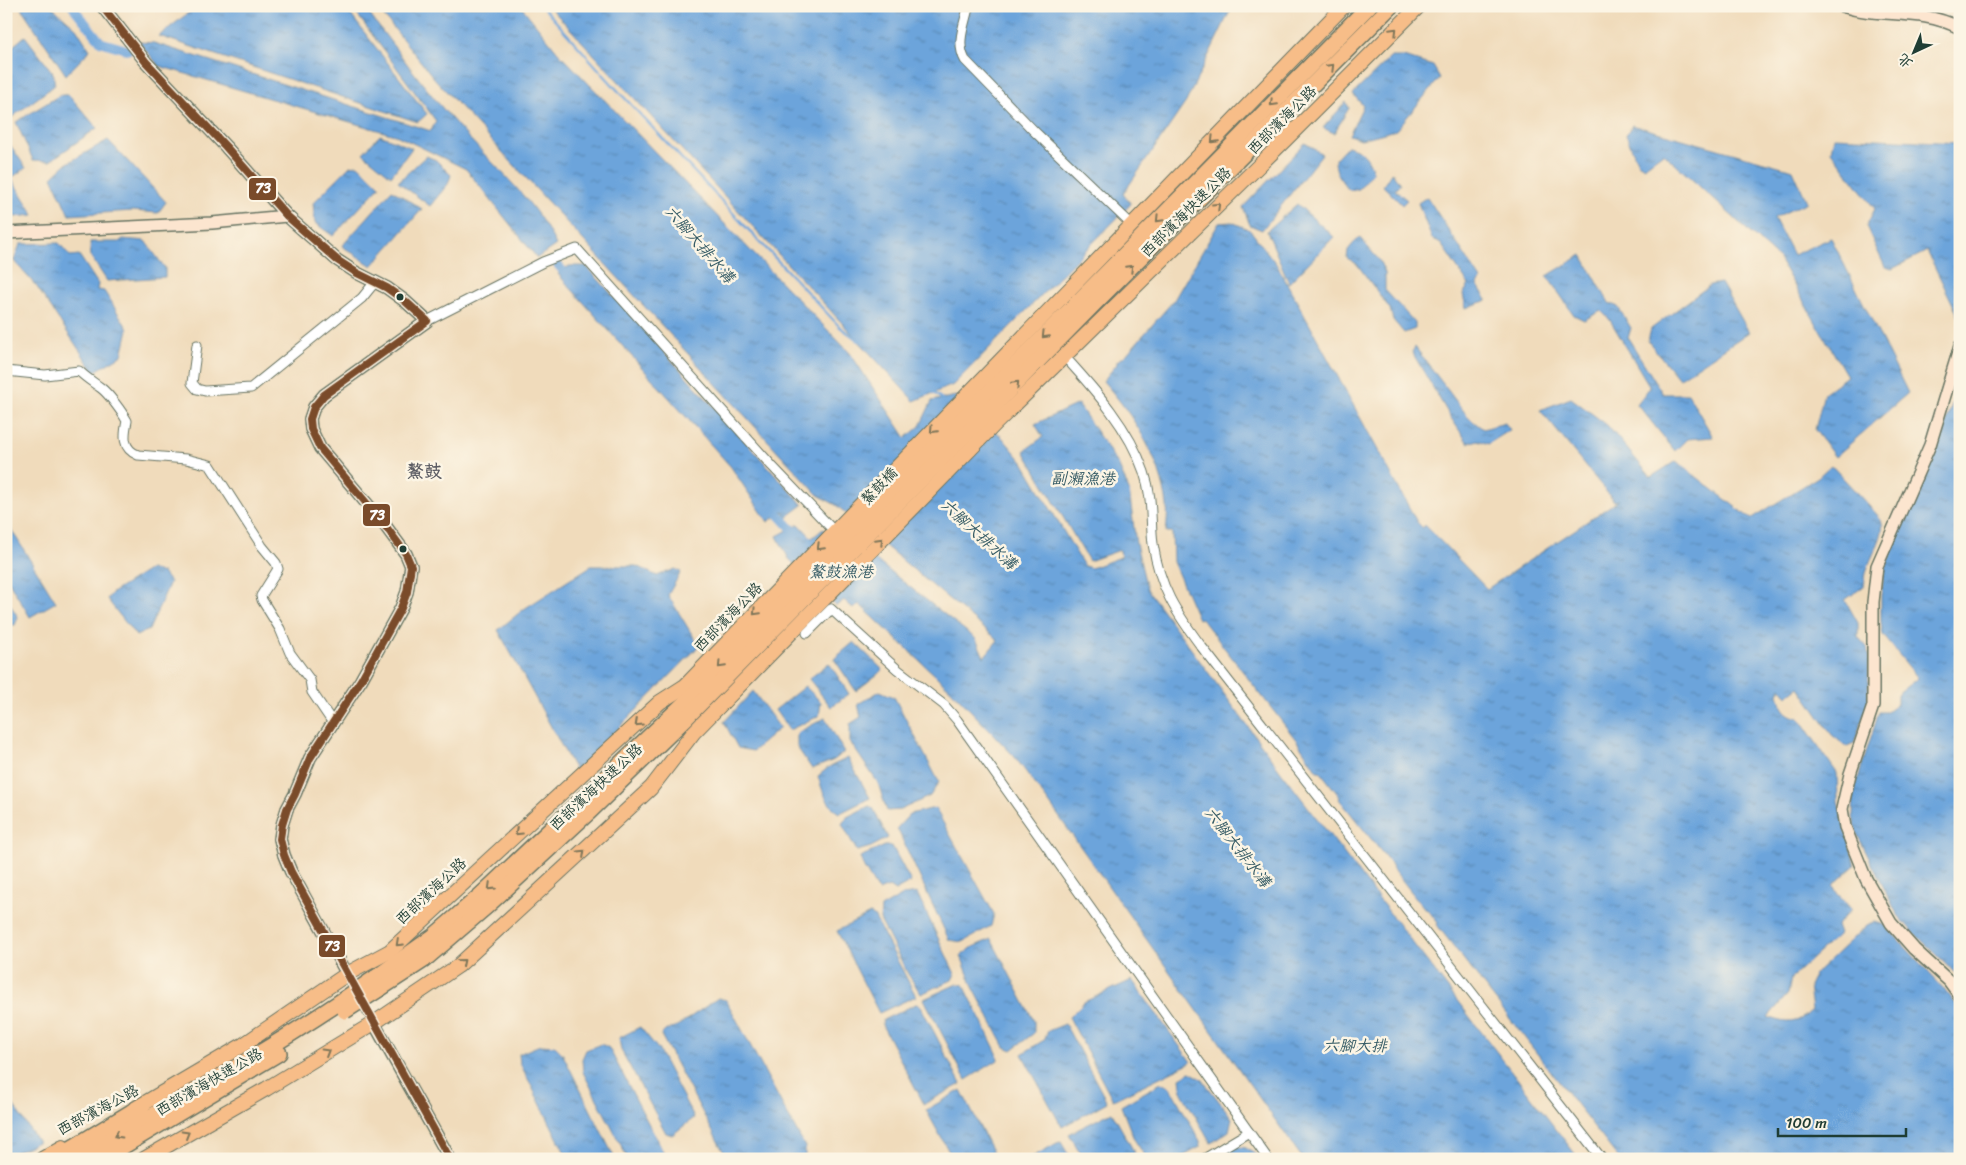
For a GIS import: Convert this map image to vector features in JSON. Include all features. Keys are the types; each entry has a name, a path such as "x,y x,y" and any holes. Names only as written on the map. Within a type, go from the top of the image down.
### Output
{"highway":[{"name":"西部濱海快速公路","path":"983,417 1369,6"},
{"name":"西部濱海快速公路","path":"983,417 1391,6"},
{"name":"鰲鼓橋","path":"806,587 983,417"},
{"name":"西部濱海快速公路","path":"102,1159 378,983 424,960 487,906 588,813 687,717 806,587"},
{"name":"西部濱海快速公路","path":"76,1159 343,1007"},
{"path":"54,1159 143,1105"}],"main road":[{"name":"西部濱海公路","path":"983,417 1065,357 1419,6"},
{"path":"1132,225 1339,10"},
{"name":"鰲鼓橋","path":"806,587 835,532 966,394 1132,225"},
{"name":"西部濱海公路","path":"42,1159 143,1105 243,1045 347,974 390,951 660,702 685,686 806,587"},
{"path":"144,1159 266,1089 374,1023 458,966 651,788 806,587"}],"street":[{"path":"102,6 146,62 226,147 287,216 337,260 387,288 406,301 427,321"},
{"path":"1842,6 1867,12 1918,15 1943,20 1960,28"},
{"path":"967,14 960,45 963,56 968,64 1132,225"},
{"path":"6,233 212,223 287,216"},
{"path":"450,1159 291,872 280,839 287,809 310,758 361,680 400,608 407,592 411,566 406,554 384,524 320,448 311,429 310,414 324,395 427,321 543,262 577,249 772,466 835,532"},
{"path":"197,345 192,383 197,389 214,391 251,388 362,298 375,282"},
{"path":"1960,346 1930,445 1877,566 1873,602 1873,706 1850,774 1842,809 1845,827 1866,879 1890,924 1949,982 1960,996"},
{"path":"1065,357 1114,415 1133,445 1145,472 1152,500 1153,543 1161,580 1175,610 1213,662 1602,1159"},
{"path":"6,371 45,374 78,370 104,390 122,412 127,421 124,433 127,448 132,453 186,459 210,465 262,546 276,563 278,569 262,596 262,600 280,629 290,653 310,680 312,692 333,723"},
{"path":"807,633 831,609 898,669 944,705 957,720 1268,1159"},
{"path":"1204,1159 1249,1132"}],"water":[{"path":"20,6 51,6 76,28 90,50 66,75"},
{"path":"197,6 344,6 427,114 418,122 159,36"},
{"path":"351,6 363,6 445,111 524,197 547,228 556,245 537,258 466,169 398,136 159,66 139,42 154,43 431,131 436,121"},
{"name":"六腳大排","path":"376,6 521,6 557,51 850,353 906,438 920,426 932,401 956,396 1001,436 1023,462 1084,566 1091,568 1121,557 1120,550 1089,561 1024,451 1043,437 1035,424 1078,404 1118,464 1129,490 1136,544 1147,589 1282,773 1579,1159 1303,1159 1014,756 950,689 859,604 854,609 844,600 836,606 789,559 777,536 799,524 812,538 823,529 878,562 976,639 984,657 998,640 836,505 818,495 434,78"},
{"path":"549,6 1228,6 1231,9 1186,102 1123,194 1131,204 953,385 914,401"},
{"path":"25,36 53,73 55,85 8,120 6,117 6,52"},
{"path":"1391,57 1404,57 1433,66 1440,78 1396,130 1361,139 1349,135 1363,106 1353,94"},
{"path":"60,95 69,95 97,128 50,161 33,160 16,122"},
{"path":"1346,102 1349,108 1334,133 1323,128"},
{"path":"1632,125 1793,170 1807,202 1774,218 1793,255 1831,238 1908,393 1835,457 1815,430 1824,393 1847,376 1779,259 1663,153 1644,167 1638,163 1626,135"},
{"path":"380,135 412,148 391,176 363,153"},
{"path":"1834,137 1960,143 1960,319 1927,251 1892,269 1885,267 1866,226 1875,209 1831,151"},
{"path":"6,139 26,168 11,178 34,215 14,217 6,205"},
{"path":"108,140 166,202 158,213 133,211 69,215 52,177 66,164"},
{"path":"1305,143 1322,154 1262,230 1250,225 1243,207"},
{"path":"1347,146 1357,149 1364,155 1373,172 1359,189 1349,190 1337,172 1335,159"},
{"path":"426,156 436,160 451,175 448,184 430,206 398,182"},
{"path":"358,165 380,186 333,236 315,223 313,203 350,166"},
{"path":"1392,172 1400,184 1395,190 1407,200 1402,205 1383,186"},
{"path":"392,190 422,209 372,266 342,246"},
{"path":"1427,197 1481,280 1477,284 1487,300 1466,308 1463,294 1469,285 1441,244 1432,239 1418,203"},
{"path":"1297,204 1334,237 1289,283 1267,231"},
{"path":"1232,222 1250,230 1277,265 1417,522 1423,528 1425,525 1487,589 1619,500 1614,501 1540,410 1571,398 1607,425 1651,477 1676,461 1751,519 1818,477 1831,465 1881,519 1882,531 1866,572 1864,586 1845,600 1858,623 1858,637 1867,647 1869,658 1868,703 1854,744 1847,747 1832,735 1799,687 1787,696 1781,687 1778,693 1784,710 1790,715 1799,718 1837,773 1838,802 1855,865 1833,885 1837,893 1851,909 1836,926 1839,934 1791,978 1788,994 1768,1017 1791,1022 1807,1015 1812,1010 1809,986 1814,975 1867,925 1875,922 1885,925 1943,988 1960,1011 1960,1159 1619,1159 1437,925 1438,923 1428,910 1425,909 1339,799 1340,797 1320,771 1317,771 1297,741 1201,618 1198,619 1173,562 1172,532 1166,532 1167,505 1159,471 1135,423 1103,381 1117,364 1117,361 1126,355 1174,300 1219,223"},
{"path":"1359,237 1379,260 1385,273 1385,290 1415,323 1415,329 1404,333 1393,320 1390,309 1357,264 1347,258 1348,250"},
{"path":"123,239 145,241 165,268 165,277 107,281 91,257 90,242 119,242"},
{"path":"59,243 70,256 79,255 98,284 97,290 104,291 128,329 122,355 94,372 37,287 14,261 20,244"},
{"path":"1582,255 1609,303 1618,307 1631,328 1628,338 1663,394 1688,394 1713,437 1687,439 1675,451 1637,404 1650,387 1610,320 1601,311 1584,320 1574,315 1547,276"},
{"path":"569,266 586,266 803,505 787,517 783,511 768,522 731,467 558,274"},
{"path":"1721,283 1749,332 1679,379 1648,341 1651,329 1710,285"},
{"path":"1415,347 1469,418 1483,429 1505,423 1510,430 1488,444 1478,440 1468,443 1412,352"},
{"path":"1960,380 1960,977 1897,914 1856,832 1853,816 1854,791 1879,712 1887,712 1897,704 1897,694 1918,678 1883,635 1881,595 1885,568 1903,522 1905,522 1938,447"},
{"path":"6,521 56,602 30,617 6,577"},
{"path":"591,566 636,566 657,576 675,569 681,572 668,595 699,646 576,772 498,630 524,609"},
{"path":"150,569 163,573 170,582 149,630 136,636 107,599 112,593"},
{"path":"6,598 18,617 15,625 6,625"},
{"path":"854,642 883,670 856,691 834,659"},
{"path":"829,663 849,694 831,707 809,679"},
{"path":"805,686 821,702 819,716 789,730 775,710"},
{"path":"753,691 780,728 753,751 738,748 724,722"},
{"path":"880,691 894,697 939,782 930,796 900,810 887,811 878,783 850,742 850,724 861,717 858,704"},
{"path":"825,718 844,752 834,760 812,769 797,747 797,733"},
{"path":"848,758 870,798 840,813 828,802 818,776 829,767"},
{"path":"869,806 873,808 888,838 871,847 857,851 842,824 847,817"},
{"path":"935,808 994,914 991,926 963,942 949,940 897,828 910,814"},
{"path":"885,846 892,846 911,882 895,891 889,887 878,891 864,868 860,857"},
{"path":"917,893 955,974 952,980 921,994 908,974 880,920 881,908 903,895"},
{"path":"870,914 874,916 916,996 879,1013 837,931"},
{"path":"991,939 1034,1021 1034,1033 1012,1050 1005,1047 973,987 961,956 973,947"},
{"path":"1132,980 1191,1062 1113,1100 1069,1017 1084,1002"},
{"path":"957,984 964,985 997,1053 998,1060 966,1080 924,999"},
{"path":"718,998 726,1000 805,1147 805,1156 800,1159 729,1159 661,1035"},
{"path":"916,1004 920,1005 961,1084 924,1104 882,1025 883,1020"},
{"path":"1065,1024 1107,1102 1062,1127 1022,1054 1044,1040 1048,1031"},
{"path":"640,1027 658,1049 694,1118 672,1135 666,1133 621,1050 619,1038"},
{"path":"601,1044 609,1048 667,1159 628,1159 583,1072 582,1059 586,1050"},
{"path":"540,1045 555,1046 562,1053 615,1159 568,1159 520,1063 519,1054"},
{"path":"1190,1072 1202,1079 1232,1118 1229,1131 1211,1143 1182,1093 1180,1078"},
{"path":"1161,1083 1170,1087 1200,1141 1200,1147 1178,1159 1147,1159 1134,1139 1121,1106"},
{"path":"961,1090 996,1159 953,1159 926,1110"},
{"path":"6,1094 38,1142 10,1155 6,1150"},
{"path":"1112,1112 1138,1159 1084,1159 1069,1134"},
{"path":"1061,1142 1071,1159 1029,1159 1057,1143"},
{"path":"1233,1146 1246,1148 1262,1159 1212,1159"}],"waterway":[{"path":"72,6 101,42 128,50"},
{"path":"542,6 620,93 840,327 859,341"},
{"path":"557,264 570,279"},
{"path":"931,391 942,399"},
{"path":"771,506 791,528"}],"transit line":[{"name":"73","path":"102,6 146,62 226,147 287,216 337,260 357,273 387,288 427,321 324,395 314,407 310,419 311,429 320,448 384,524 406,554 411,566 407,592 401,608 361,680 310,758 287,809 280,839 291,872 450,1159"}],"district":[{"name":"鰲鼓","path":"424,471"}],"water label":[{"name":"六腳大排水溝","path":"700,244"},
{"name":"副瀨漁港","path":"1083,478"},
{"name":"六腳大排水溝","path":"979,534"},
{"name":"鰲鼓漁港","path":"841,571"},
{"name":"六腳大排水溝","path":"1238,847"}]}
